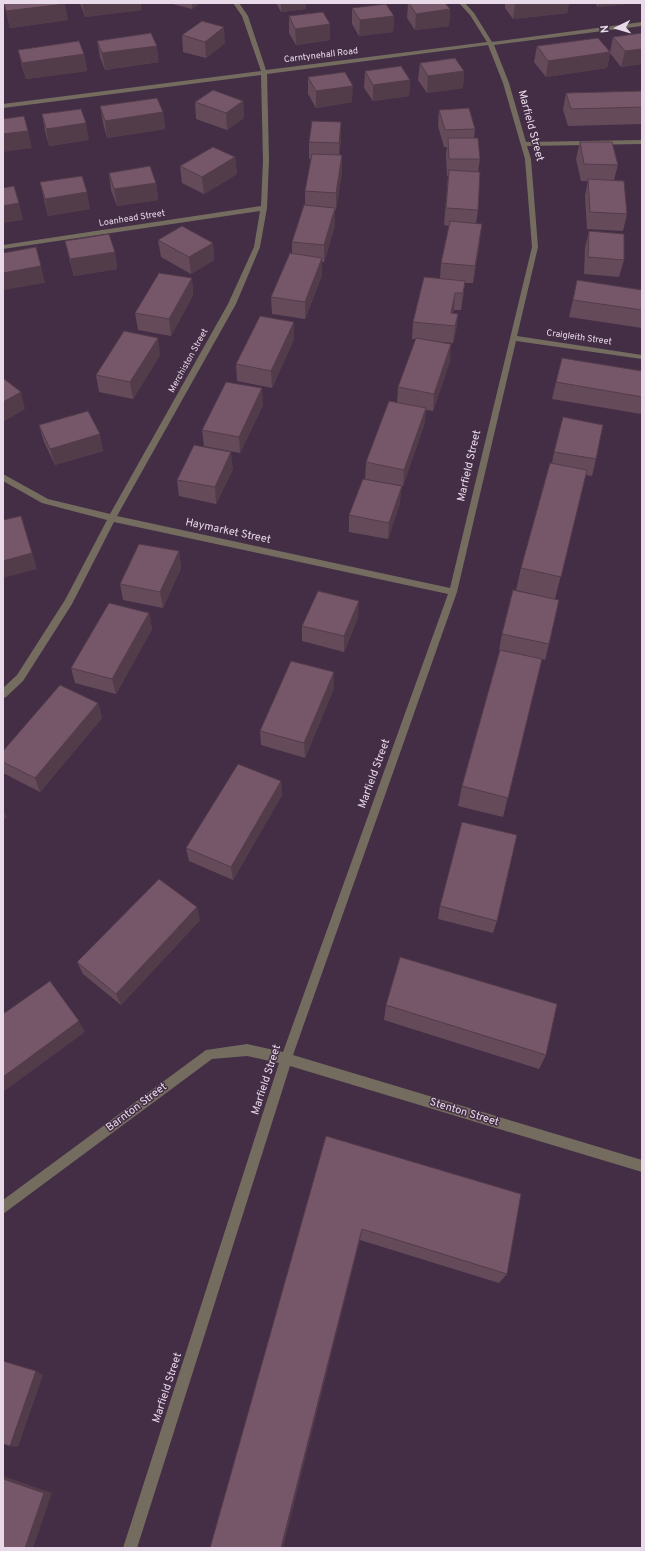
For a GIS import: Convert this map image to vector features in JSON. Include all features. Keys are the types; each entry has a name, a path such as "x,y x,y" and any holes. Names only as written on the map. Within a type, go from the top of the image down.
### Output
{"street":[{"name":"Merchiston Street","path":"3,694 20,678 69,602 112,518 232,304 257,247 264,208 266,160 264,72 245,16 236,3"},
{"name":"Marfield Street","path":"130,1548 286,1059 453,592 535,247 528,159 506,83 490,43 472,14 462,3"},
{"name":"Carntynehall Road","path":"3,106 642,24"},
{"path":"524,144 642,142"},
{"name":"Loanhead Street","path":"3,247 264,208"},
{"name":"Craigleith Street","path":"513,338 642,357"},
{"name":"Haymarket Street","path":"3,477 44,501 112,518 453,592"},
{"name":"Barnton Street","path":"3,1208 210,1054 247,1050 286,1059"},
{"name":"Stenton Street","path":"286,1059 642,1166"}],"building":[{"path":"4,3 65,3 65,4 6,11"},
{"path":"409,3 445,3 450,9 416,14"},
{"path":"386,4 394,16 360,20 352,8"},
{"path":"323,12 330,24 295,29 289,16"},
{"path":"202,21 224,27 205,42 182,35"},
{"path":"151,33 157,46 102,53 97,41"},
{"path":"642,33 642,49 625,51 613,37"},
{"path":"598,38 610,52 548,61 537,46"},
{"path":"79,41 84,54 22,63 18,50"},
{"path":"455,58 464,71 428,76 420,63"},
{"path":"401,66 410,80 373,85 365,71"},
{"path":"345,72 353,86 316,91 308,77"},
{"path":"213,90 243,101 226,113 195,102"},
{"path":"642,91 642,107 571,109 566,93"},
{"path":"157,98 163,112 105,121 100,106"},
{"path":"469,108 475,129 445,130 439,110"},
{"path":"81,109 86,123 46,129 42,114"},
{"path":"24,116 28,131 3,134 3,119"},
{"path":"312,121 341,122 339,143 309,142"},
{"path":"448,138 478,138 480,159 449,159"},
{"path":"580,142 612,142 618,165 584,164"},
{"path":"213,147 235,157 202,177 180,166"},
{"path":"312,154 342,155 336,193 305,191"},
{"path":"150,166 156,183 114,189 109,173"},
{"path":"449,170 480,172 478,210 446,208"},
{"path":"82,176 87,192 45,199 40,182"},
{"path":"588,179 624,181 627,214 590,212"},
{"path":"14,186 19,203 3,206 3,188"},
{"path":"304,205 335,208 324,245 292,242"},
{"path":"450,221 482,224 475,266 441,263"},
{"path":"182,226 213,243 189,257 158,240"},
{"path":"589,231 624,234 624,260 588,257"},
{"path":"109,234 115,252 70,259 65,241"},
{"path":"36,247 41,266 3,273 3,253"},
{"path":"290,253 322,258 305,302 271,297"},
{"path":"159,273 192,278 169,319 135,313"},
{"path":"424,277 465,281 463,293 455,293 451,313 458,314 455,326 413,322"},
{"path":"577,280 642,290 642,310 573,300"},
{"path":"260,316 294,322 271,371 236,364"},
{"path":"124,331 158,338 130,382 96,375"},
{"path":"416,338 451,344 434,394 398,387"},
{"path":"562,358 642,371 642,397 556,382"},
{"path":"3,378 21,392 3,402"},
{"path":"226,382 262,388 239,437 202,430"},
{"path":"389,401 426,408 404,470 366,462"},
{"path":"88,411 100,434 50,449 39,425"},
{"path":"563,417 603,425 596,459 554,452"},
{"path":"194,445 231,452 215,487 177,480"},
{"path":"550,463 587,470 561,577 521,568"},
{"path":"363,479 402,486 389,523 349,515"},
{"path":"21,516 32,553 3,561 3,520"},
{"path":"139,544 179,551 160,592 120,584"},
{"path":"513,590 559,600 549,644 502,634"},
{"path":"318,591 359,601 344,636 302,626"},
{"path":"109,603 149,613 112,679 71,668"},
{"path":"500,650 542,659 508,798 462,786"},
{"path":"291,661 334,672 304,743 260,731"},
{"path":"60,685 98,703 35,778 3,762 3,751"},
{"path":"238,764 281,781 231,867 186,848"},
{"path":"462,822 517,835 497,921 440,906"},
{"path":"159,879 197,907 116,994 77,962"},
{"path":"400,957 557,1004 546,1055 386,1005"},
{"path":"50,981 79,1021 3,1077 3,1014"},
{"path":"326,1136 521,1194 507,1274 362,1229 281,1548 210,1548"},
{"path":"3,1361 36,1371 10,1446 3,1444"},
{"path":"3,1479 44,1493 25,1548 3,1548"}]}
